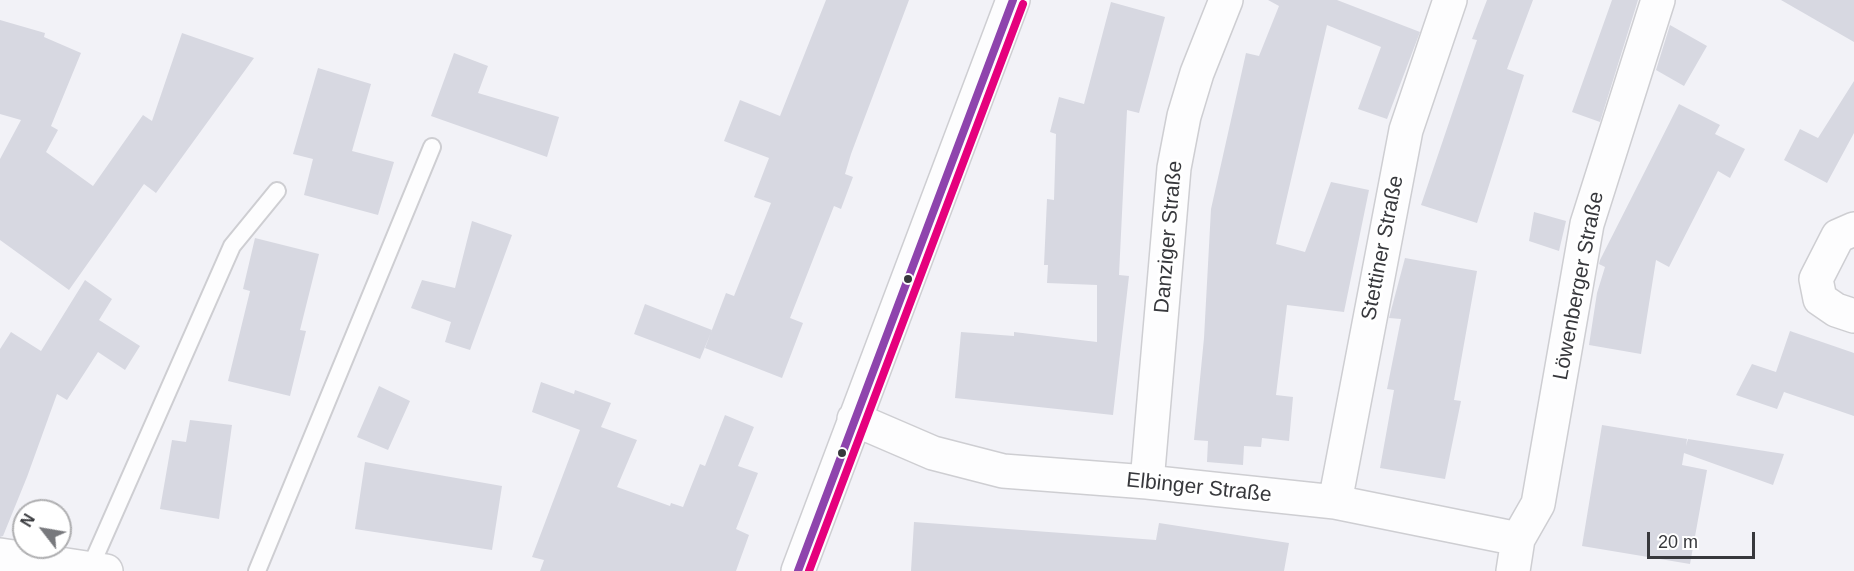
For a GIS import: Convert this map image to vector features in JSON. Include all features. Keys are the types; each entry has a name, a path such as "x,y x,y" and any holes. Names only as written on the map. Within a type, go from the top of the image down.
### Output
{"street":[{"path":"798,571 1013,0"},
{"name":"Danziger Straße","path":"1147,482 1174,168 1194,84 1226,0"},
{"name":"Stettiner Straße","path":"1335,502 1406,130 1450,0"},
{"name":"Löwenberger Straße","path":"1518,539 1538,504 1587,224 1658,0"},
{"path":"1854,229 1838,236 1816,279 1820,299 1836,310 1854,316"},
{"name":"Elbinger Straße","path":"854,419 933,453 967,464 1004,471 1147,482 1335,502 1518,539"},
{"path":"1513,571 1518,539"},
{"path":"0,555 98,570"}],"lane":[{"path":"257,571 432,147"},
{"path":"98,570 232,246 277,191"}],"building":[{"path":"826,0 909,0 851,154 845,174 853,177 841,209 834,206 790,318 803,323 782,378 705,348 726,293 734,296 771,203 754,197 769,158 724,141 740,100 780,116"},
{"path":"1268,0 1337,0 1420,32 1387,119 1358,109 1381,47 1327,25 1276,244 1305,252 1331,182 1369,190 1344,312 1287,305 1276,395 1293,397 1289,441 1262,438 1261,447 1244,446 1243,465 1207,462 1208,441 1194,440 1204,338 1211,209 1246,53 1259,56 1279,6"},
{"path":"1487,0 1533,0 1507,69 1524,75 1477,223 1421,205 1477,40 1472,39"},
{"path":"1612,0 1638,0 1600,122 1572,112"},
{"path":"1781,0 1854,0 1854,42"},
{"path":"1111,2 1165,17 1139,113 1127,110 1119,275 1129,276 1113,415 955,398 961,332 1014,336 1014,332 1097,342 1097,285 1047,283 1048,265 1044,265 1047,199 1054,200 1056,134 1050,132 1059,97 1084,104"},
{"path":"0,20 45,33 44,37 81,53 51,126 58,130 46,152 93,186 143,115 152,121 182,33 254,58 156,193 144,184 69,290 0,240 0,159 21,120 0,114"},
{"path":"1670,25 1707,46 1684,86 1656,70"},
{"path":"454,53 488,66 478,93 559,117 547,157 431,116"},
{"path":"318,68 371,84 352,151 394,162 378,215 304,195 313,159 293,154"},
{"path":"1854,81 1854,133 1827,183 1784,160 1800,129 1818,138"},
{"path":"1679,104 1720,125 1715,134 1745,149 1730,178 1718,171 1669,267 1656,260 1641,354 1589,345 1597,293 1605,267 1599,264 1600,260"},
{"path":"1534,212 1566,221 1559,251 1529,241"},
{"path":"472,221 512,235 470,350 445,342 451,322 411,308 422,280 455,288"},
{"path":"255,238 319,254 300,330 306,331 290,396 228,381 250,291 243,289"},
{"path":"1405,258 1477,271 1454,400 1461,401 1445,479 1380,468 1394,390 1387,389 1401,319 1389,318"},
{"path":"85,280 112,299 99,320 140,346 125,370 98,352 67,400 57,394 18,499 12,499 12,514 3,536 0,537 0,349 11,332 41,351"},
{"path":"645,304 712,330 700,359 634,334"},
{"path":"1790,331 1854,353 1854,416 1784,392 1777,409 1736,395 1752,364 1776,372"},
{"path":"541,382 574,394 575,390 611,403 601,427 637,440 617,487 670,506 671,503 683,507 700,464 705,466 725,415 754,427 738,466 758,473 736,529 749,535 736,571 540,571 544,560 532,557 580,430 532,412"},
{"path":"379,386 410,401 388,450 357,437"},
{"path":"190,420 232,425 219,519 160,509 172,440 186,442"},
{"path":"1602,425 1687,439 1686,446 1688,439 1784,454 1773,485 1684,453 1682,465 1707,470 1690,564 1582,546"},
{"path":"365,462 502,486 492,550 355,529"},
{"path":"914,522 1156,540 1159,523 1289,543 1284,571 911,571"}],"transit line":[{"path":"798,571 1013,0"},
{"path":"809,571 1023,4"}]}
